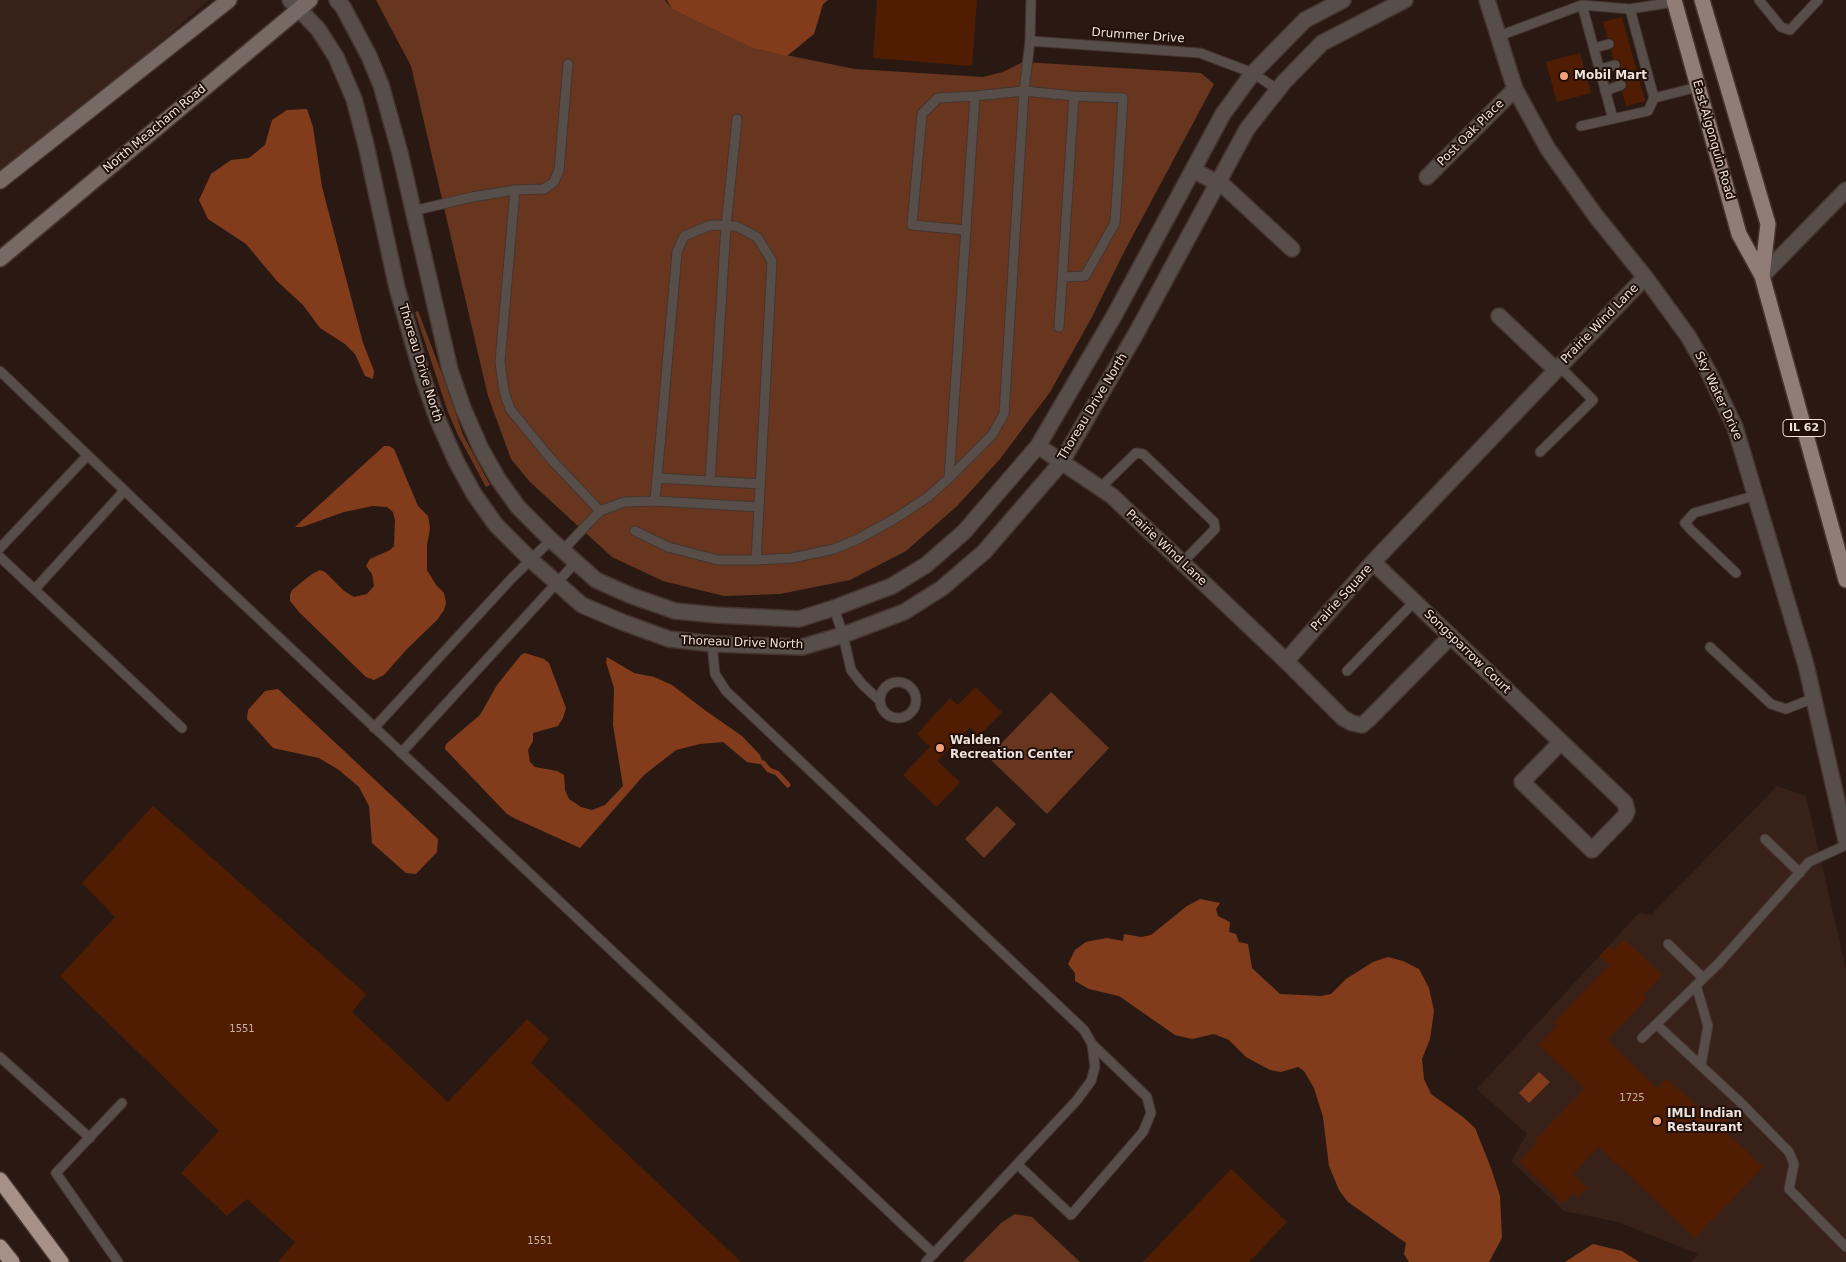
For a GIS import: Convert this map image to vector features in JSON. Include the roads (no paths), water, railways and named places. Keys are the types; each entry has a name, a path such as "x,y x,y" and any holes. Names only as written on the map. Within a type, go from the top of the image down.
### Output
{"highway":[{"path":"0,1180 61,1262"},
{"path":"0,1246 12,1262"}],"main road":[{"path":"0,181 229,0"},
{"name":"East Algonquin Road","path":"1702,0 1768,224 1762,276"},
{"name":"East Algonquin Road","path":"1674,1 1739,234 1762,276 1846,580"},
{"name":"North Meacham Road","path":"2,258 300,3"}],"street":[{"path":"337,0 343,7 369,56 381,85 400,153 450,370 463,408 481,449 498,479 518,507 562,551 596,580 676,611 799,619 892,586 926,565 964,532 1038,446 1114,316 1223,114 1253,73 1305,20 1343,0"},
{"name":"Thoreau Drive North","path":"300,3 336,57 354,99 397,288 423,378 437,418 456,461 474,494 496,525 530,560 582,605 622,622 669,639 714,644 802,648 904,612 942,588 984,552 1061,463 1138,330 1247,129 1278,90 1322,43 1405,0"},
{"name":"Sky Water Drive","path":"1487,0 1515,89 1548,149 1595,215 1645,277 1688,336 1708,371 1735,427 1806,665 1846,840"},
{"name":"Post Oak Place","path":"1427,177 1515,89"},
{"path":"1193,170 1225,187 1292,249"},
{"path":"1762,276 1846,190"},
{"name":"Prairie Wind Lane","path":"1558,368 1645,277"},
{"path":"1499,316 1558,368"},
{"name":"Prairie Square","path":"1286,661 1373,562 1558,368"},
{"name":"Prairie Wind Lane","path":"1038,446 1112,496 1286,661"},
{"name":"Songsparrow Court","path":"1373,562 1451,636 1561,742 1627,806 1625,816 1592,850 1522,782 1561,742"},
{"path":"1286,661 1343,718 1352,723 1362,725 1451,636"}],"lane":[{"path":"635,531 668,547 718,560 792,558 834,549 858,539 896,518 928,497 992,435 1004,414 1024,91 1030,41 1032,0"},
{"path":"1759,0 1781,27 1790,30 1818,0"},
{"path":"1499,36 1582,5 1630,9 1674,1"},
{"path":"1582,5 1613,119"},
{"path":"1630,9 1632,37 1644,79 1654,98"},
{"name":"Drummer Drive","path":"1030,41 1200,53 1253,73 1278,90"},
{"path":"1594,48 1609,44"},
{"path":"413,211 472,197 515,190 544,189 554,182 559,170 568,64"},
{"path":"1600,69 1615,65"},
{"path":"1605,90 1621,86"},
{"path":"1654,98 1698,87"},
{"path":"965,230 912,225 922,114 938,98 1024,91 1123,98 1115,223 1085,276 1063,277"},
{"path":"949,478 975,96"},
{"path":"1060,327 1074,96"},
{"path":"1581,126 1648,111 1654,98"},
{"path":"710,481 726,226 736,119"},
{"path":"515,190 500,362 504,391 510,409 550,458 600,511"},
{"path":"655,501 677,252 684,236 711,225 736,226 757,237 772,261 756,560"},
{"path":"1540,452 1593,400 1558,368"},
{"path":"0,371 374,728 934,1254"},
{"path":"1100,488 1136,453 1143,454 1214,522 1214,529 1182,563"},
{"path":"0,548 87,456"},
{"path":"657,478 760,484"},
{"path":"35,589 124,491"},
{"path":"1736,573 1685,523 1694,513 1756,495"},
{"path":"562,551 600,511 624,502 655,501 759,507"},
{"path":"374,728 512,578 551,540"},
{"path":"0,557 182,728"},
{"path":"401,753 575,562"},
{"path":"1347,671 1414,601"},
{"path":"834,608 843,635 851,670 862,684 880,701 882,709 888,715 897,718 905,716 912,711 916,703 915,694 910,687 903,683 894,682 886,686 881,692 880,701"},
{"path":"714,644 715,674 726,691 1084,1030 1092,1044 1147,1097 1151,1113 1143,1132 1071,1215 1017,1164"},
{"path":"1710,647 1771,704 1786,709 1814,698"},
{"path":"1764,839 1800,873"},
{"path":"1642,1038 1703,978 1809,862 1846,845"},
{"path":"1668,944 1703,978"},
{"path":"1696,985 1708,1026 1701,1065"},
{"path":"1656,1024 1701,1065 1789,1152 1794,1164 1790,1189 1846,1247"},
{"path":"926,1262 1077,1100 1090,1082 1095,1067 1092,1044"},
{"path":"0,1057 90,1138"},
{"path":"118,1262 56,1173 122,1103"}],"waterway":[{"path":"763,763 769,770 777,773 788,785"}],"place":[{"name":"Mobil Mart","path":"1564,76"},
{"name":"Walden Recreation Center","path":"940,748"},
{"name":"IMLI Indian Restaurant","path":"1657,1121"}]}
